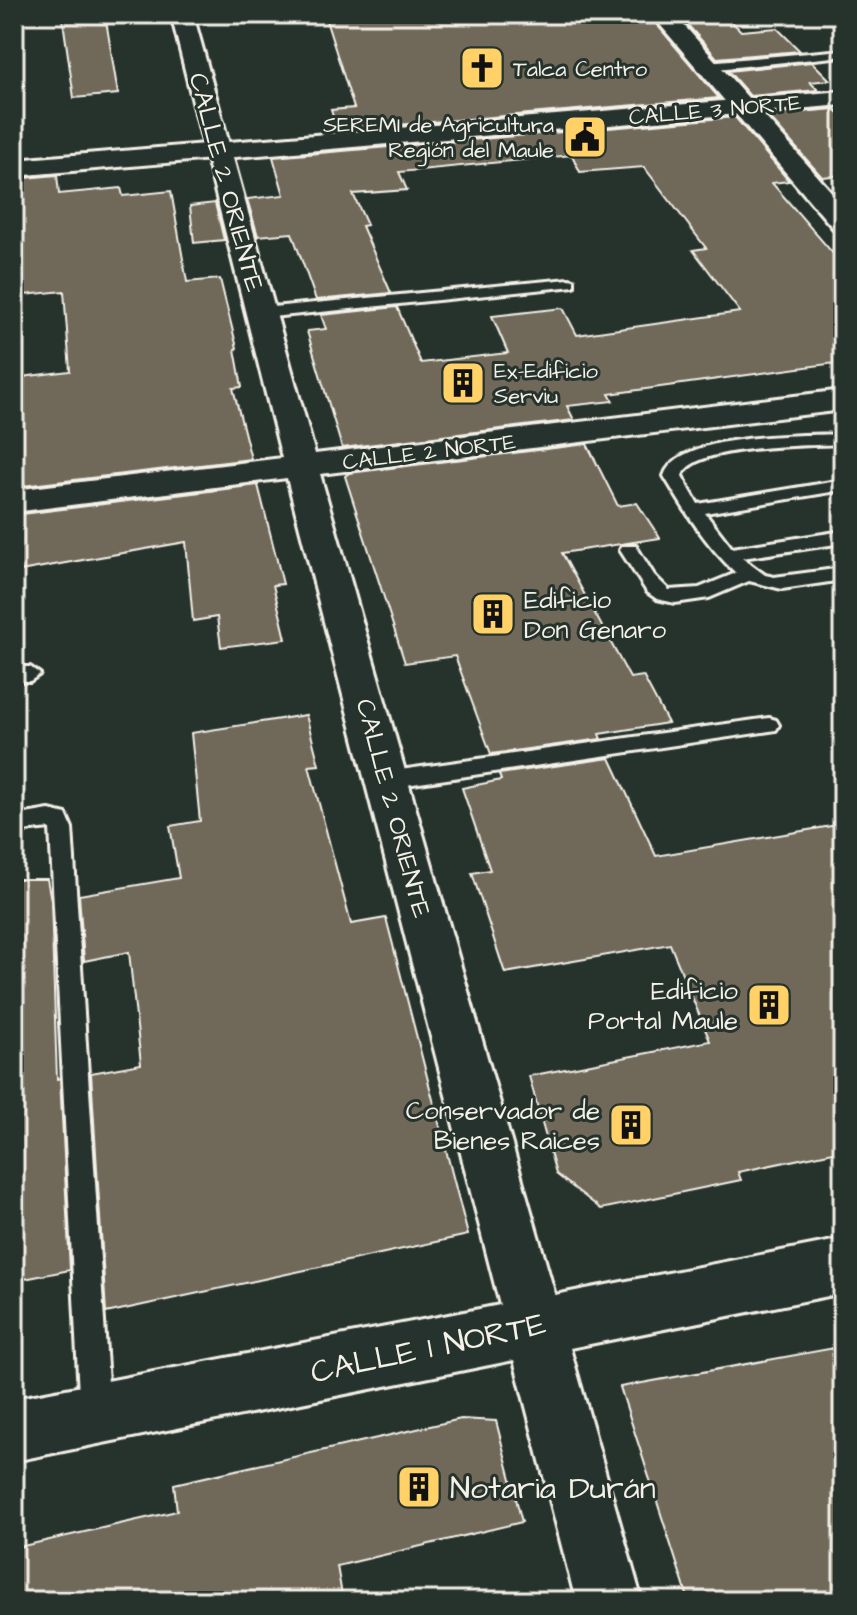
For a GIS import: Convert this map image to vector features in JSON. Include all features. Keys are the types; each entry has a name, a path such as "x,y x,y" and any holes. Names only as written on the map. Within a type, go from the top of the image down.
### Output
{"street":[{"name":"CALLE 2 ORIENTE","path":"182,14 221,152 301,467 609,1601"},
{"path":"662,14 843,222"},
{"name":"CALLE 3 NORTE","path":"14,168 843,98"},
{"name":"CALLE 2 NORTE","path":"14,501 838,406"},
{"name":"CALLE 1 NORTE","path":"14,1430 843,1266"}],"lane":[{"path":"707,66 843,53"},
{"path":"262,313 569,283"},
{"path":"843,439 719,448 695,453 678,463 673,476 692,510 727,554 750,573 772,583 843,574"},
{"path":"692,510 843,485"},
{"path":"727,554 843,537"},
{"path":"629,550 656,591 670,597 708,593 750,573"},
{"path":"386,780 769,725"},
{"path":"14,824 49,818 58,820 61,828 95,1415"}],"building":[{"path":"62,14 105,14 118,94 74,98"},
{"path":"324,14 648,14 719,98 337,130 331,110 354,108"},
{"path":"678,14 724,14 741,31 777,28 800,51 717,58"},
{"path":"812,62 830,80 810,82 818,90 750,96 728,71"},
{"path":"835,109 843,118 843,175 822,177 767,115"},
{"path":"735,117 789,181 772,183 843,265 843,362 609,394 613,401 567,406 574,420 342,448 307,331 326,329 321,315 397,307 421,363 508,353 492,316 563,308 577,335 740,312 693,250 706,248 644,167 580,172 572,155 399,172 407,190 353,194 367,225 362,226 391,293 316,300 292,233 258,236 247,199 284,195 273,157"},
{"path":"57,175 59,194 121,188 123,196 171,191 187,282 220,279 237,348 242,387 233,388 251,459 14,487 14,378 70,371 64,291 14,296 14,179"},
{"path":"215,203 224,240 194,243 190,206"},
{"path":"587,444 618,506 637,503 660,538 562,553 630,678 643,676 668,723 599,734 601,739 491,754 455,656 405,663 345,476 349,473"},
{"path":"258,485 283,584 273,585 286,639 221,647 217,617 193,621 186,542 14,572 14,515"},
{"path":"306,715 319,765 309,766 351,924 386,918 468,1235 106,1313 91,1073 141,1064 129,952 84,961 79,895 179,878 170,826 200,821 191,733"},
{"path":"610,758 656,856 843,824 843,1150 738,1172 741,1180 601,1209 556,1174 529,1076 710,1041 670,944 505,973 472,873 490,870 462,788 501,780 499,774"},
{"path":"14,879 47,879 51,900 57,1079 60,1078 70,1270 14,1281"},
{"path":"834,1348 843,1368 843,1601 689,1601 620,1387"},
{"path":"461,1419 496,1421 522,1522 337,1566 343,1601 14,1601 14,1548 177,1511 174,1484"}],"place":[{"name":"Talca Centro","path":"482,68"},
{"name":"SEREMI de Agricultura Región del Maule","path":"585,137"},
{"name":"Ex-Edificio Serviu","path":"463,383"},
{"name":"Edificio Don Genaro","path":"493,614"},
{"name":"Edificio Portal Maule","path":"769,1005"},
{"name":"Conservador de Bienes Raices","path":"631,1125"},
{"name":"Notaria Durán","path":"419,1487"}]}
